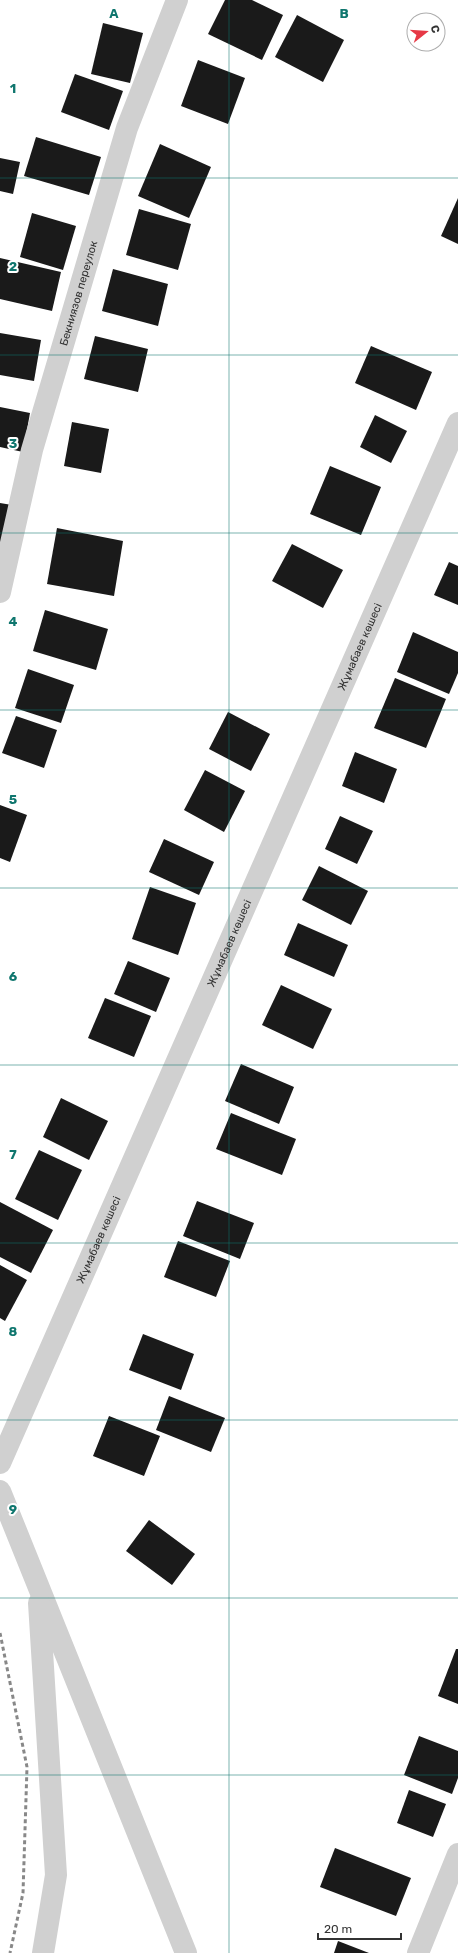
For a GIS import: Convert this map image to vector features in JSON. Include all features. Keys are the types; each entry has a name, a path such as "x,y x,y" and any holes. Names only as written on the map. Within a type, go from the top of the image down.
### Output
{"street":[{"name":"Бекниязов переулок","path":"0,592 32,450 126,128 177,0"},
{"name":"Жұмабаев көшесі","path":"0,1463 458,424"},
{"path":"0,1492 186,1953"},
{"path":"38,1584 56,1875 43,1953"},
{"path":"418,1953 458,1854"}],"building":[{"path":"225,0 252,0 283,15 262,60 208,34"},
{"path":"297,15 344,40 323,82 275,57"},
{"path":"103,23 143,33 130,83 91,74"},
{"path":"198,60 245,78 228,124 181,106"},
{"path":"75,74 123,91 109,130 61,112"},
{"path":"36,137 101,157 89,195 24,176"},
{"path":"160,144 211,167 189,218 138,196"},
{"path":"0,158 20,162 13,194 0,191"},
{"path":"458,198 458,244 441,236"},
{"path":"139,209 191,224 178,270 126,255"},
{"path":"32,213 76,226 63,270 20,257"},
{"path":"0,258 61,272 52,311 0,299"},
{"path":"113,269 168,284 158,326 102,311"},
{"path":"0,333 41,340 34,381 0,375"},
{"path":"95,336 148,349 138,392 84,379"},
{"path":"371,346 432,372 416,410 355,383"},
{"path":"0,407 30,413 23,452 0,447"},
{"path":"375,415 407,431 391,463 360,447"},
{"path":"72,422 109,429 101,473 64,466"},
{"path":"330,466 381,487 361,535 310,514"},
{"path":"0,503 12,505 0,554"},
{"path":"57,528 123,541 114,596 47,584"},
{"path":"292,544 343,570 323,608 272,581"},
{"path":"449,562 458,566 458,605 434,595"},
{"path":"45,610 108,629 96,670 33,651"},
{"path":"413,632 458,652 458,673 449,694 397,672"},
{"path":"28,669 74,685 61,723 15,708"},
{"path":"395,678 446,699 426,748 374,728"},
{"path":"228,712 270,734 251,771 209,749"},
{"path":"16,716 57,730 44,768 2,753"},
{"path":"355,752 397,769 384,803 342,786"},
{"path":"205,770 245,791 224,832 184,810"},
{"path":"0,805 27,815 10,862 0,858"},
{"path":"340,816 373,831 357,864 325,849"},
{"path":"164,839 214,862 199,895 149,872"},
{"path":"319,866 368,891 351,925 302,900"},
{"path":"150,887 196,903 178,955 132,939"},
{"path":"298,923 348,945 334,977 284,955"},
{"path":"128,961 170,978 156,1012 114,994"},
{"path":"281,985 332,1009 313,1049 262,1025"},
{"path":"105,998 151,1016 134,1057 88,1038"},
{"path":"241,1064 294,1087 279,1124 225,1101"},
{"path":"61,1098 108,1121 89,1160 43,1137"},
{"path":"231,1113 296,1139 282,1175 216,1149"},
{"path":"39,1150 82,1170 58,1220 15,1199"},
{"path":"197,1201 254,1223 240,1259 183,1236"},
{"path":"0,1202 53,1230 31,1273 0,1257"},
{"path":"178,1241 230,1261 216,1297 164,1277"},
{"path":"0,1265 27,1280 5,1321 0,1318"},
{"path":"143,1334 194,1354 181,1390 129,1370"},
{"path":"169,1396 225,1418 211,1452 156,1430"},
{"path":"109,1416 160,1436 144,1476 93,1456"},
{"path":"149,1520 195,1554 172,1585 126,1551"},
{"path":"456,1649 458,1649 458,1704 438,1696"},
{"path":"419,1736 458,1751 458,1778 452,1794 404,1775"},
{"path":"409,1790 446,1804 433,1837 397,1823"},
{"path":"335,1848 411,1878 396,1916 320,1887"},
{"path":"338,1941 369,1953 334,1953"}],"railway":[{"path":"0,1633 27,1767 23,1893 10,1953"}]}
